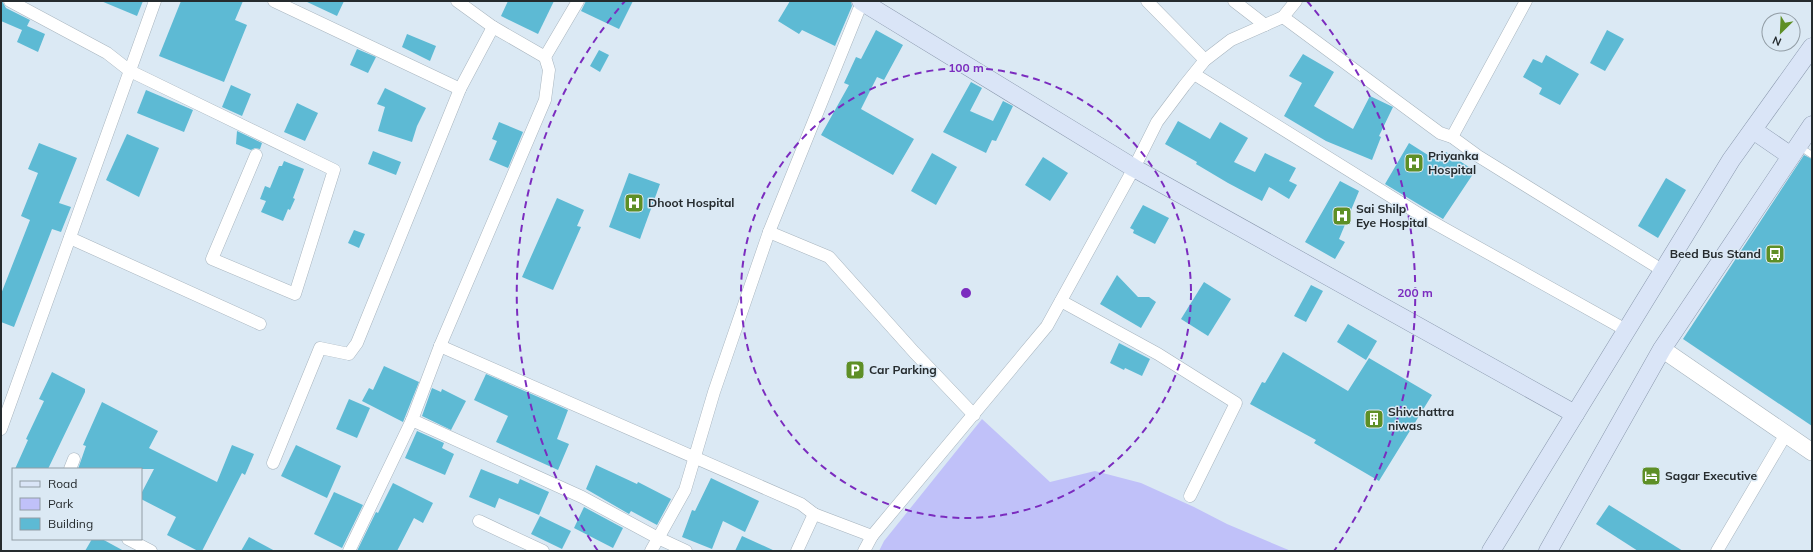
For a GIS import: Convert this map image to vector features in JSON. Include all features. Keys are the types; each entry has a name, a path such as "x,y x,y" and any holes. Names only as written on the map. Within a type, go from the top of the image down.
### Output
{"main road":[{"path":"861,1 1134,168 1575,414"},
{"path":"1491,551 1662,270 1731,160 1812,46"},
{"path":"1548,551 1662,349 1800,152 1812,125"},
{"path":"1753,130 1800,152"},
{"path":"1662,349 1812,452"}],"street":[{"path":"10,1 107,53 130,71 334,170 295,294 212,258 256,155"},
{"path":"1,429 155,1"},
{"path":"274,1 460,89"},
{"path":"457,1 493,27 546,57"},
{"path":"349,551 412,420 440,346 544,100 549,70 546,57 578,1"},
{"path":"651,551 685,490 714,392 769,232 861,1"},
{"path":"1147,1 1205,60"},
{"path":"1234,1 1266,24"},
{"path":"864,551 872,536 1047,326 1134,168 1157,122 1194,74 1205,60 1231,40 1283,17 1296,1"},
{"path":"1452,137 1526,1"},
{"path":"1283,17 1440,133 1452,137 1478,156 1662,270"},
{"path":"273,464 320,348 349,354 357,344 460,89 493,27"},
{"path":"1194,74 1427,219 1626,330"},
{"path":"769,232 829,257 914,352 974,415"},
{"path":"70,238 260,324"},
{"path":"1061,301 1158,354 1236,403 1190,496"},
{"path":"440,346 801,504 814,514 872,536"},
{"path":"412,420 582,497 658,538 686,551"},
{"path":"1717,551 1786,434"},
{"path":"797,551 814,514"},
{"path":"479,521 543,551"},
{"path":"130,540 151,551"}],"green space":[{"path":"982,419 1050,482 1095,471 1141,483 1227,524 1291,551 879,551 884,541"}],"building":[{"path":"2,1 6,8 30,20 27,26 45,34 38,52 17,42 22,30 1,21"},
{"path":"101,1 143,1 137,16"},
{"path":"181,1 243,1 235,20 247,25 224,82 159,56"},
{"path":"305,1 344,1 337,16"},
{"path":"508,1 554,1 538,34 501,16"},
{"path":"586,1 633,1 619,29 581,11"},
{"path":"790,1 851,1 852,6 835,46 802,30 799,34 778,21"},
{"path":"876,30 903,45 884,80 877,77 861,109 914,139 893,175 821,135 849,85 844,83 856,57 861,59"},
{"path":"1607,30 1624,39 1605,71 1590,63"},
{"path":"407,34 436,46 430,61 402,47"},
{"path":"357,49 376,57 368,73 350,65"},
{"path":"599,50 609,55 600,72 590,66"},
{"path":"1303,54 1334,72 1314,106 1353,129 1370,96 1393,107 1379,136 1381,137 1372,160 1326,141 1284,116 1302,83 1289,76"},
{"path":"1546,55 1579,74 1560,105 1539,94 1542,88 1523,77 1533,59 1542,63"},
{"path":"971,82 982,88 970,111 993,121 1003,101 1013,106 996,141 992,140 986,153 943,132"},
{"path":"231,85 251,94 242,116 222,107"},
{"path":"385,88 426,108 417,126 412,142 378,131 385,107 377,104"},
{"path":"146,90 193,110 184,132 137,113"},
{"path":"297,103 318,113 305,141 284,132"},
{"path":"1178,121 1210,139 1220,122 1248,138 1234,162 1255,172 1265,153 1296,168 1289,181 1297,185 1289,199 1269,187 1262,201 1228,183 1196,164 1197,162 1165,144"},
{"path":"499,122 523,132 508,168 489,160 497,141 492,139"},
{"path":"237,131 262,143 260,149 255,148 251,150 236,144"},
{"path":"127,134 159,148 139,197 106,180"},
{"path":"39,143 77,158 59,203 71,207 61,232 52,229 14,327 1,322 1,294 30,220 21,216 38,173 28,169"},
{"path":"1409,143 1439,162 1446,152 1475,171 1443,219 1385,184"},
{"path":"373,151 401,162 396,175 368,164"},
{"path":"932,153 957,167 936,205 911,191"},
{"name":"Beed Bus Stand","path":"1804,155 1812,159 1812,426 1683,339"},
{"path":"1043,157 1068,173 1050,201 1025,185"},
{"path":"284,161 304,169 293,198 295,199 290,210 288,209 283,221 261,212 266,201 260,199 265,186 270,188 279,166 282,166"},
{"path":"629,173 660,184 640,239 609,227"},
{"path":"1666,178 1686,190 1658,238 1638,226"},
{"path":"1340,181 1359,191 1339,239 1345,242 1335,259 1305,242"},
{"path":"557,198 584,210 577,226 581,227 553,290 522,277"},
{"path":"1143,205 1169,218 1155,244 1133,233 1134,230 1130,228"},
{"path":"354,230 365,234 359,248 348,243"},
{"path":"1117,275 1138,297 1149,297 1156,302 1141,328 1100,304"},
{"path":"1204,282 1231,299 1208,336 1181,319"},
{"path":"1311,285 1323,291 1306,322 1294,316"},
{"path":"1348,324 1377,341 1366,360 1337,342"},
{"path":"1119,343 1150,359 1142,376 1125,368 1124,370 1110,363"},
{"name":"Shivchattra niwas","path":"1283,352 1348,391 1369,358 1432,395 1379,481 1314,443 1316,440 1250,404 1262,382 1265,383"},
{"path":"384,366 419,382 403,422 362,401 369,388 373,390"},
{"path":"52,372 85,389 85,392 48,468 15,468 28,440 26,439 44,401 39,399"},
{"path":"486,374 568,410 557,439 569,444 558,470 496,442 508,416 474,400"},
{"path":"432,388 441,392 442,389 466,401 451,430 422,416"},
{"path":"349,399 370,408 357,438 336,429"},
{"path":"102,402 158,431 149,448 217,482 232,445 254,454 245,475 242,473 202,551 198,551 167,535 176,517 142,500 142,492 154,469 78,468 86,446 83,445"},
{"path":"417,431 444,443 442,448 454,454 445,475 405,458"},
{"path":"296,445 341,466 327,498 281,476"},
{"path":"596,465 637,484 638,482 671,499 657,525 631,511 629,514 586,489"},
{"path":"481,469 518,484 520,479 549,492 539,515 499,498 495,508 469,497"},
{"path":"711,478 759,501 745,532 723,521 712,549 682,537 692,510 695,511"},
{"path":"393,483 433,503 423,523 414,518 397,551 357,551 376,512 378,513"},
{"path":"334,492 363,505 342,548 314,534"},
{"path":"1609,505 1683,551 1638,551 1596,524"},
{"path":"584,507 623,528 613,548 574,528"},
{"path":"540,516 571,531 562,549 531,534"},
{"path":"742,536 775,551 735,551"},
{"path":"249,537 275,551 241,551"},
{"path":"91,540 104,540 124,551 85,551"}],"place":[{"name":"Priyanka Hospital","path":"1414,163"},
{"name":"Dhoot Hospital","path":"634,203"},
{"name":"Sai Shilp Eye Hospital","path":"1342,216"},
{"name":"Beed Bus Stand","path":"1775,254"},
{"name":"Car Parking","path":"855,370"},
{"name":"Shivchattra niwas","path":"1374,419"},
{"name":"Sagar Executive","path":"1651,476"}]}
